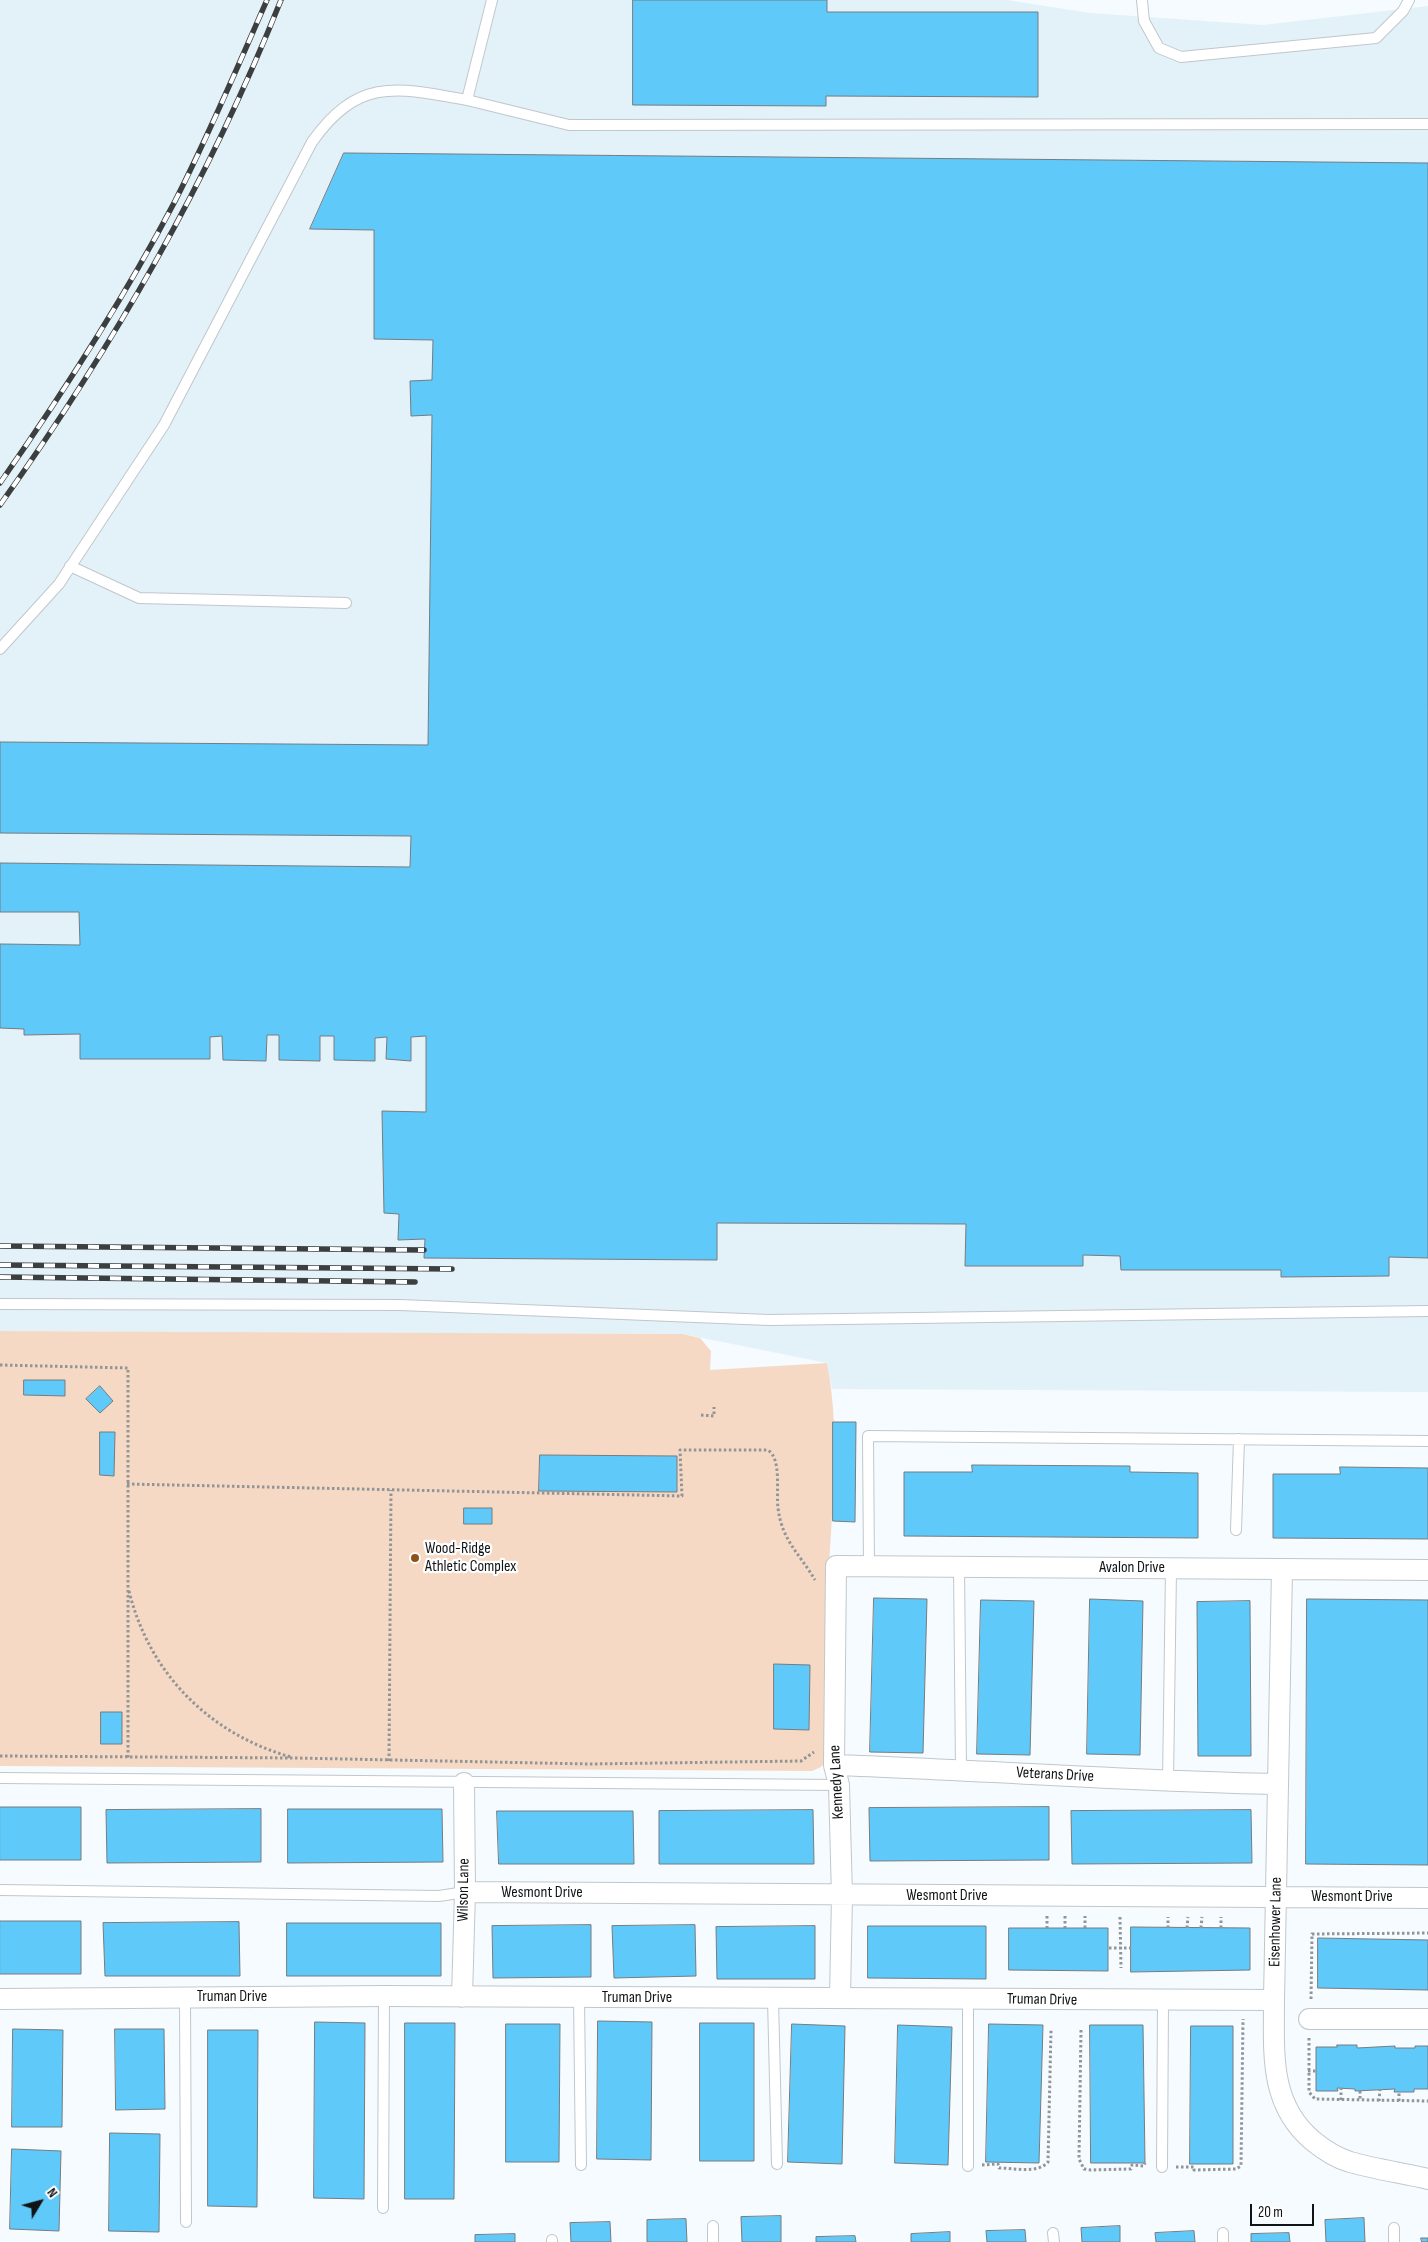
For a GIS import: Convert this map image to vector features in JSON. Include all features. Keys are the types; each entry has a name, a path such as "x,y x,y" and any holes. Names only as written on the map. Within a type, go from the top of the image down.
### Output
{"street":[{"name":"Avalon Drive","path":"836,1566 1428,1570"},
{"name":"Kennedy Lane","path":"836,1566 834,1765 839,1785 842,1896 840,1998"},
{"name":"Eisenhower Lane","path":"1282,1569 1276,1784 1277,1896 1274,2000 1278,2082 1282,2100 1292,2119 1306,2135 1324,2149 1348,2162 1428,2179"},
{"name":"Veterans Drive","path":"834,1765 961,1769 1168,1782 1276,1784"},
{"name":"Wilson Lane","path":"462,1997 465,1892 464,1783"},
{"name":"Wesmont Drive","path":"465,1892 842,1896 1428,1898"},
{"name":"Truman Drive","path":"0,1999 384,1996 1274,2000"},
{"path":"1309,2019 1428,2019"}],"lane":[{"path":"467,100 492,0"},
{"path":"1142,0 1144,21 1159,48 1182,57 1376,38 1409,0"},
{"path":"0,649 59,584 164,425 312,142 326,122 344,106 360,96 381,90 422,92 467,100 569,125 1428,124"},
{"path":"70,566 139,598 346,603"},
{"path":"0,1304 400,1304 770,1320 1428,1311"},
{"path":"869,1567 868,1436 1428,1441"},
{"path":"1236,1530 1239,1439"},
{"path":"959,1567 961,1769"},
{"path":"1168,1782 1171,1568"},
{"path":"0,1778 839,1785"},
{"path":"0,1890 439,1896 465,1892"},
{"path":"382,2208 384,1996"},
{"path":"184,1997 186,2222"},
{"path":"579,1997 581,2165"},
{"path":"773,1998 777,2164"},
{"path":"968,1999 968,2166"},
{"path":"1162,2165 1163,2001"},
{"path":"713,2226 713,2242"},
{"path":"1394,2228 1394,2242"}],"path":[{"path":"0,1364 128,1368 128,1758"},
{"path":"700,1415 714,1416 714,1407"},
{"path":"128,1484 682,1496 680,1450 766,1450 776,1460 778,1510 784,1532 794,1551 815,1581"},
{"path":"389,1761 391,1490"},
{"path":"128,1586 138,1622 151,1649 176,1686 192,1703 211,1718 244,1739 273,1752 296,1758"},
{"path":"0,1756 296,1758 590,1764 801,1760 807,1758 816,1750"},
{"path":"1046,1916 1047,1928"},
{"path":"1065,1916 1065,1928"},
{"path":"1085,1916 1085,1928"},
{"path":"1187,1928 1188,1916"},
{"path":"1221,1928 1222,1916"},
{"path":"1120,1917 1120,1968"},
{"path":"1168,1917 1168,1928"},
{"path":"1201,1928 1202,1917"},
{"path":"1428,1933 1312,1934 1308,2071 1309,2092 1312,2097 1319,2100 1428,2101"},
{"path":"1108,1948 1131,1948"},
{"path":"1081,2030 1079,2159 1084,2169 1131,2169 1132,2166 1144,2166 1145,2162 1162,2165 1194,2166 1194,2170 1236,2170 1241,2166 1243,2016"},
{"path":"968,2166 998,2164 999,2168 1036,2168 1045,2166 1048,2162 1051,2030"},
{"path":"1308,2071 1316,2071"},
{"path":"1341,2088 1341,2100"},
{"path":"1379,2101 1380,2089"},
{"path":"1360,2091 1360,2100"},
{"path":"1399,2092 1399,2101"}],"shaded area":[{"path":"0,0 1007,0 1090,13 1263,25 1428,6 1428,1392 832,1389 827,1363 683,1334 0,1331"},
{"name":"Wood-Ridge Athletic Complex","path":"0,1331 683,1334 700,1338 711,1351 710,1370 827,1363 834,1420 834,1479 827,1616 825,1762 821,1767 812,1771 0,1766"}],"building":[{"path":"633,0 827,0 827,12 1038,12 1038,97 826,96 826,106 633,105"},
{"path":"344,153 1428,163 1428,1258 1389,1257 1389,1276 1281,1277 1281,1270 1121,1270 1120,1256 1083,1255 1083,1266 965,1266 966,1224 717,1223 717,1260 424,1258 425,1239 398,1240 399,1214 384,1213 382,1111 426,1112 426,1036 411,1037 411,1061 386,1059 387,1037 375,1038 375,1061 334,1060 334,1036 320,1036 320,1061 279,1060 279,1035 267,1035 266,1061 223,1060 222,1036 210,1037 210,1059 80,1059 80,1034 24,1035 24,1029 0,1028 0,944 80,945 79,912 0,912 0,863 410,867 411,836 0,833 0,742 428,745 432,415 411,416 410,381 432,380 433,340 374,339 374,230 310,229"},
{"path":"24,1380 65,1380 65,1396 24,1395"},
{"path":"100,1386 113,1401 100,1413 86,1399"},
{"path":"833,1422 856,1422 855,1522 833,1521"},
{"path":"100,1432 115,1432 114,1476 100,1475"},
{"path":"540,1455 677,1456 677,1492 539,1491"},
{"path":"972,1465 1130,1466 1130,1472 1198,1473 1198,1538 904,1536 904,1472 972,1472"},
{"path":"1340,1467 1428,1468 1428,1539 1273,1538 1273,1474 1340,1474"},
{"path":"464,1508 492,1508 492,1524 464,1524"},
{"path":"874,1598 927,1599 923,1753 870,1752"},
{"path":"1090,1599 1143,1601 1140,1755 1087,1754"},
{"path":"1307,1599 1428,1600 1428,1865 1306,1864"},
{"path":"981,1600 1034,1601 1030,1755 977,1754"},
{"path":"1250,1601 1251,1756 1198,1756 1197,1602"},
{"path":"774,1664 810,1665 809,1730 774,1729"},
{"path":"101,1712 122,1712 122,1744 101,1744"},
{"path":"0,1807 81,1807 81,1860 0,1860"},
{"path":"1049,1807 1049,1860 870,1861 869,1808"},
{"path":"261,1809 261,1862 107,1863 106,1810"},
{"path":"288,1809 442,1809 443,1862 288,1863"},
{"path":"813,1810 814,1864 659,1864 659,1811"},
{"path":"1251,1810 1252,1863 1072,1864 1071,1811"},
{"path":"497,1811 633,1811 634,1864 499,1864"},
{"path":"0,1921 81,1921 81,1974 0,1974"},
{"path":"239,1922 240,1976 105,1976 103,1923"},
{"path":"287,1923 441,1923 441,1976 287,1976"},
{"path":"591,1925 591,1977 493,1978 492,1926"},
{"path":"695,1925 696,1976 614,1978 612,1926"},
{"path":"815,1926 815,1979 717,1979 716,1927"},
{"path":"868,1926 986,1926 986,1979 868,1978"},
{"path":"1131,1927 1250,1928 1250,1970 1131,1972"},
{"path":"1009,1928 1108,1928 1108,1971 1009,1970"},
{"path":"1318,1938 1428,1940 1428,1990 1318,1988"},
{"path":"598,2021 652,2022 651,2160 597,2159"},
{"path":"315,2022 365,2023 364,2199 314,2198"},
{"path":"405,2023 455,2023 454,2199 405,2199"},
{"path":"700,2023 754,2023 754,2161 700,2161"},
{"path":"506,2024 560,2024 559,2162 506,2162"},
{"path":"792,2024 845,2026 842,2164 788,2162"},
{"path":"989,2024 1043,2025 1039,2163 986,2162"},
{"path":"898,2025 952,2027 948,2165 895,2163"},
{"path":"1090,2025 1143,2025 1145,2163 1091,2163"},
{"path":"1191,2026 1233,2026 1233,2164 1190,2164"},
{"path":"13,2029 63,2030 62,2127 12,2127"},
{"path":"115,2029 164,2029 165,2109 116,2110"},
{"path":"208,2030 258,2030 257,2207 208,2206"},
{"path":"1337,2045 1357,2045 1357,2048 1395,2046 1395,2048 1415,2048 1415,2046 1428,2046 1428,2089 1414,2089 1414,2092 1394,2092 1395,2089 1355,2091 1355,2089 1337,2088 1338,2091 1316,2091 1316,2047 1337,2047"},
{"path":"110,2133 160,2134 159,2232 109,2231"},
{"path":"12,2149 61,2151 59,2231 10,2229"},
{"path":"781,2216 781,2242 742,2242 741,2217"},
{"path":"1364,2218 1365,2242 1326,2242 1325,2220"},
{"path":"686,2219 687,2242 647,2242 647,2220"},
{"path":"610,2222 611,2242 571,2242 570,2223"},
{"path":"1120,2226 1120,2242 1082,2242 1081,2228"},
{"path":"1025,2230 1026,2242 987,2242 986,2231"},
{"path":"1194,2231 1195,2242 1156,2242 1155,2233"},
{"path":"950,2232 950,2242 911,2242 911,2234"},
{"path":"1289,2233 1290,2242 1251,2242 1251,2234"},
{"path":"515,2234 515,2242 475,2242 475,2235"},
{"path":"855,2236 856,2242 816,2242 816,2237"},
{"path":"1421,2238 1428,2238 1428,2242 1422,2242"}],"railway":[{"path":"0,483 92,346 174,203 199,153 267,0"},
{"path":"0,505 82,384 156,261 222,133 253,67 281,0"},
{"path":"0,1246 424,1250"},
{"path":"0,1265 452,1269"},
{"path":"0,1277 415,1282"}],"place":[{"name":"Wood-Ridge Athletic Complex","path":"415,1558"}]}
